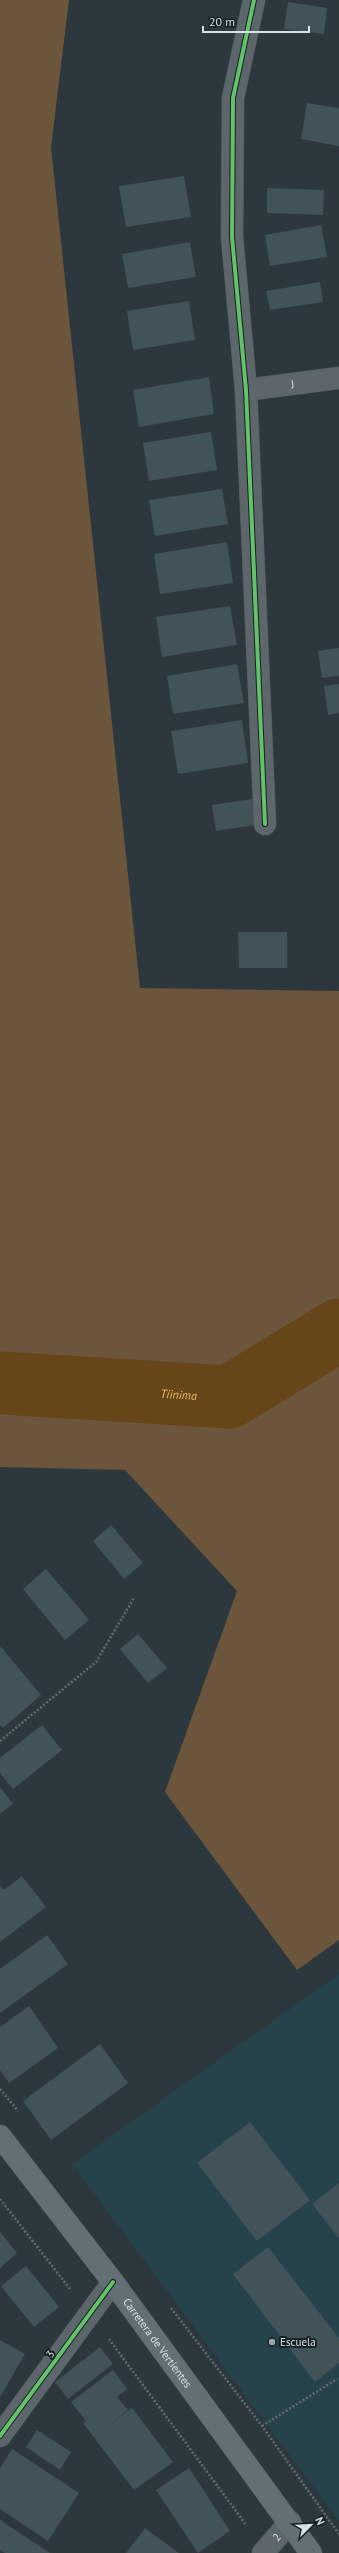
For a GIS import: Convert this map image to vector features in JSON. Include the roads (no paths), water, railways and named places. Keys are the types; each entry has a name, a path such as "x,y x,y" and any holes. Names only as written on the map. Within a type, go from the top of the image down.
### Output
{"main road":[{"name":"Carretera de Vertientes","path":"0,2136 113,2282 290,2522 311,2553"}],"street":[{"path":"254,0 233,98 232,237 246,390 265,824"},
{"name":"J","path":"246,390 339,378"},
{"name":"3","path":"0,2436 113,2282"},
{"name":"2","path":"264,2552 290,2522"}],"waterway":[{"name":"Tíinima","path":"0,1383 229,1397 339,1330"}],"place":[{"name":"Escuela","path":"272,2342"}]}
